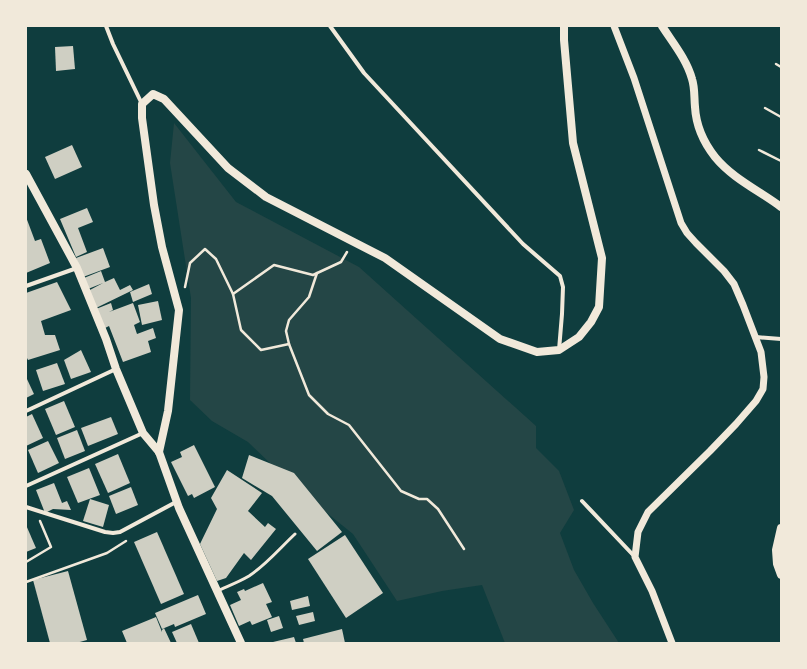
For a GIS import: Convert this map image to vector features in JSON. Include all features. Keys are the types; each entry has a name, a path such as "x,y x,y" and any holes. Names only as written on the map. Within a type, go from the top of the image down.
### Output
{"main road":[{"path":"159,452 168,411 179,310 162,247 154,205 142,118 142,104 153,94 164,99 228,168 266,197 385,258 500,338 537,352 559,350 579,337 591,322 599,307 602,258 573,143 564,26"},
{"path":"662,26 685,62 693,80 696,115 700,130 707,146 723,166 781,207"},
{"path":"26,174 77,268 106,339 116,369 143,432 159,452 177,502 241,643"},
{"path":"781,528 776,550 777,564 781,575"}],"street":[{"path":"106,26 142,104"},
{"path":"330,26 364,73 523,244 560,276 563,287 559,350"},
{"path":"614,26 634,78 681,223 687,233 724,271 734,284 741,298 761,352 764,377 763,389 756,401 710,451 648,512 638,532 635,557"},
{"path":"26,286 77,268"},
{"path":"756,337 781,339"},
{"path":"26,411 116,369"},
{"path":"26,486 143,432"},
{"path":"582,501 635,557 652,591 672,643"},
{"path":"26,507 113,534 120,532 177,502"}],"lane":[{"path":"217,591 249,576 296,534"}],"path":[{"path":"776,64 781,67"},
{"path":"765,108 781,117"},
{"path":"759,150 781,161"},
{"path":"233,294 274,265 313,275 318,273 341,262 354,242"},
{"path":"185,288 190,263 205,249 216,258 233,294 241,330 261,350 289,344"},
{"path":"318,273 309,296 288,320 286,331 289,344 310,395 328,414 349,425 401,491 419,499 427,499 438,509 464,549"},
{"path":"26,562 51,547 36,510"},
{"path":"26,582 107,553 127,541"}],"shaded area":[{"path":"174,123 236,202 359,267 536,426 536,448 559,471 574,510 560,533 574,570 619,643 505,643 482,585 442,591 397,601 353,534 296,488 248,442 212,421 190,400 191,298 170,163"}],"building":[{"path":"73,46 75,69 56,71 55,47"},
{"path":"72,145 82,167 55,179 45,157"},
{"path":"87,208 93,222 78,228 87,252 76,257 60,219"},
{"path":"26,217 35,241 41,239 50,263 26,273"},
{"path":"103,248 110,267 83,277 76,258"},
{"path":"101,271 105,282 114,278 120,290 130,285 133,290 96,308 88,291 103,283 88,289 84,278"},
{"path":"57,282 71,310 41,321 45,335 55,335 60,350 28,360 26,356 26,293"},
{"path":"149,284 152,294 133,302 130,292"},
{"path":"158,301 162,320 142,325 138,305"},
{"path":"111,303 113,310 109,312 133,303 140,322 134,325 137,334 153,328 156,338 148,341 151,352 123,362 109,326 105,328 96,309"},
{"path":"81,350 91,372 71,379 64,360"},
{"path":"57,363 65,384 43,391 36,370"},
{"path":"26,377 34,394 26,398"},
{"path":"64,401 75,427 56,435 45,409"},
{"path":"32,414 43,438 26,446 26,417"},
{"path":"111,417 118,434 88,446 81,428"},
{"path":"77,430 85,451 65,459 57,438"},
{"path":"48,441 59,463 38,473 28,450"},
{"path":"194,445 215,487 194,498 192,494 188,496 171,462 182,457 180,452"},
{"path":"118,454 130,483 108,493 95,464"},
{"path":"249,455 294,473 342,532 317,551 272,496 242,478"},
{"path":"89,468 100,495 78,503 67,477"},
{"path":"227,470 262,493 248,511 265,527 268,523 276,529 251,560 244,553 226,578 217,581 200,544 217,509 211,498"},
{"path":"54,483 62,503 67,501 71,510 53,509 45,513 36,490"},
{"path":"131,487 138,505 116,514 109,496"},
{"path":"90,499 109,505 103,527 83,521"},
{"path":"26,525 36,548 26,552"},
{"path":"157,532 184,594 161,604 134,542"},
{"path":"345,535 383,593 346,618 308,559"},
{"path":"68,571 87,640 76,643 50,643 33,580"},
{"path":"263,583 272,602 266,604 272,617 252,625 250,621 239,626 230,605 241,600 237,592 244,589 245,591"},
{"path":"198,595 206,614 175,627 174,624 162,629 155,613"},
{"path":"308,596 310,606 292,610 290,601"},
{"path":"313,612 315,621 299,625 296,616"},
{"path":"279,616 283,628 271,632 267,620"},
{"path":"156,617 162,632 164,628 171,643 127,643 122,631"},
{"path":"191,624 199,643 177,643 172,632"},
{"path":"342,629 345,643 304,643 303,639"},
{"path":"294,637 296,643 273,643 273,642"}]}
